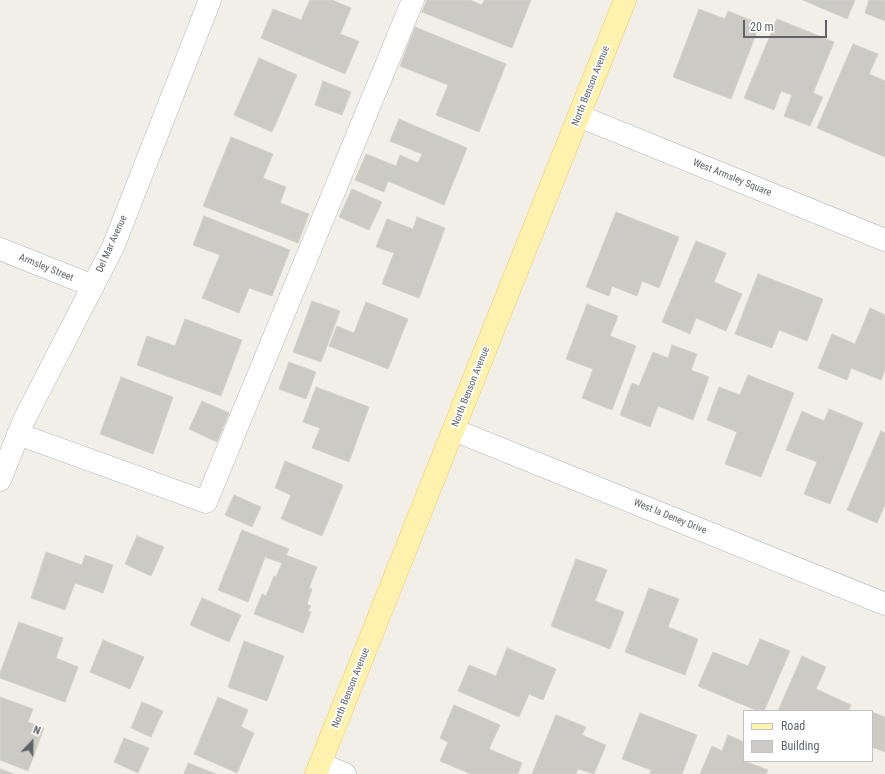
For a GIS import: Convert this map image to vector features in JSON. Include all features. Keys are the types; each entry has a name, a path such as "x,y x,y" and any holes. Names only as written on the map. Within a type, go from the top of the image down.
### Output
{"main road":[{"name":"North Benson Avenue","path":"318,769 625,0"}],"street":[{"name":"Del Mar Avenue","path":"0,480 18,434 113,247 210,0"},
{"path":"18,434 206,502 413,0"},
{"name":"West Armsley Square","path":"579,116 885,240"},
{"name":"Armsley Street","path":"0,249 93,286"},
{"name":"West la Deney Drive","path":"454,430 885,604"},
{"path":"318,769 345,774"}],"building":[{"path":"310,0 332,0 351,8 340,34 359,41 345,74 261,38 273,9 301,20"},
{"path":"427,0 470,0 482,5 484,0 531,0 512,48 422,12"},
{"path":"803,0 855,0 847,19"},
{"path":"869,0 885,0 885,21 865,13"},
{"path":"699,9 725,19 728,11 760,24 731,99 673,77"},
{"path":"777,19 834,42 813,93 823,97 810,126 784,116 792,95 781,91 774,110 744,98"},
{"path":"415,27 506,64 479,132 436,115 448,85 400,66"},
{"path":"853,44 878,54 869,74 885,81 885,157 817,128"},
{"path":"259,58 297,75 272,132 234,115"},
{"path":"323,81 351,92 342,115 315,105"},
{"path":"399,119 467,148 444,205 388,181 384,192 355,180 366,154 396,166 400,155 418,163 422,154 390,141"},
{"path":"231,137 273,154 263,178 286,187 280,203 309,214 298,243 203,206"},
{"path":"352,189 382,202 369,230 339,217"},
{"path":"616,212 679,237 659,288 642,281 637,296 612,286 609,296 586,287"},
{"path":"204,216 290,250 272,296 249,288 239,313 202,298 220,255 193,245"},
{"path":"417,217 445,228 419,298 382,284 394,253 376,247 387,219 413,229"},
{"path":"696,241 726,253 714,282 742,294 726,331 696,318 690,334 662,322"},
{"path":"758,274 823,299 807,341 779,330 772,348 735,334"},
{"path":"312,301 340,311 321,362 293,352"},
{"path":"366,302 408,319 388,369 329,346 337,326 354,333"},
{"path":"587,304 618,316 610,336 636,346 612,410 582,398 593,369 566,359"},
{"path":"870,308 885,315 885,370 881,380 851,368 847,380 818,368 832,334 855,344"},
{"path":"185,319 242,340 221,396 137,365 147,336 175,346"},
{"path":"672,345 697,354 691,370 709,377 693,420 658,406 650,427 620,415 632,383 639,386 653,352 668,358"},
{"path":"289,362 316,372 306,399 279,389"},
{"path":"748,375 794,393 761,477 725,464 737,432 707,420 719,387 740,395"},
{"path":"121,377 173,397 153,454 100,434"},
{"path":"316,387 369,407 349,462 312,448 320,428 303,422"},
{"path":"202,401 229,413 217,442 189,429"},
{"path":"829,409 863,423 830,504 804,494 817,462 786,450 802,411 824,421"},
{"path":"881,431 885,433 885,505 877,523 847,510"},
{"path":"285,461 343,485 322,536 281,519 291,495 275,488"},
{"path":"234,495 261,507 252,527 225,515"},
{"path":"242,530 289,549 286,555 317,567 309,588 312,589 307,604 311,606 308,611 311,612 303,633 254,614 262,594 266,596 274,576 276,577 282,563 265,557 248,602 218,590"},
{"path":"137,536 164,547 151,576 125,564"},
{"path":"46,552 82,565 85,555 113,565 103,593 75,583 65,610 31,598"},
{"path":"576,559 607,570 595,601 624,612 610,649 551,626"},
{"path":"649,588 679,599 668,627 698,639 685,675 625,652"},
{"path":"202,598 241,615 229,642 190,625"},
{"path":"19,622 63,638 56,658 78,667 65,702 0,678 0,673"},
{"path":"760,639 790,651 764,710 756,710 698,686 713,652 748,666"},
{"path":"103,640 144,657 130,689 90,672"},
{"path":"244,641 284,656 267,701 228,687"},
{"path":"507,648 556,669 543,700 529,694 519,717 458,691 469,665 496,676"},
{"path":"802,656 826,667 816,689 851,705 848,710 778,710"},
{"path":"0,697 33,709 28,722 44,728 28,771 0,760"},
{"path":"218,697 248,710 241,727 254,733 237,773 194,754"},
{"path":"142,702 163,711 151,737 131,728"},
{"path":"454,705 500,725 489,749 522,763 518,774 471,774 440,761 448,742 440,738"},
{"path":"873,712 885,717 885,752 873,747"},
{"path":"640,713 697,735 682,774 650,774 651,770 622,759"},
{"path":"556,715 586,727 582,735 606,745 594,774 578,769 576,774 532,774"},
{"path":"728,735 743,742 743,762 768,770 766,774 700,774 712,746 722,751"},
{"path":"124,738 149,748 138,773 114,762"},
{"path":"188,763 216,774 184,774"},
{"path":"0,769 14,774 0,774"}]}
